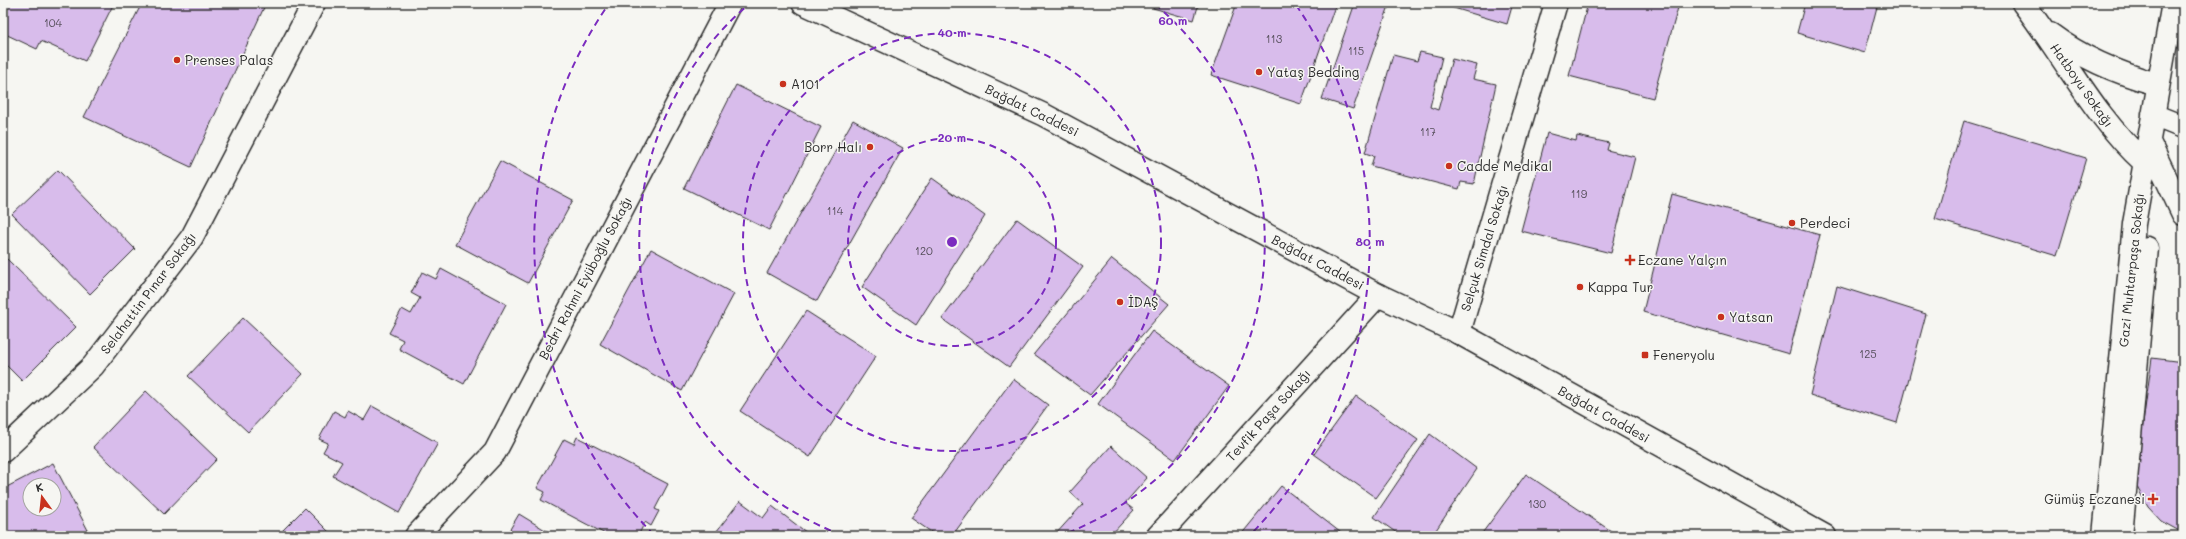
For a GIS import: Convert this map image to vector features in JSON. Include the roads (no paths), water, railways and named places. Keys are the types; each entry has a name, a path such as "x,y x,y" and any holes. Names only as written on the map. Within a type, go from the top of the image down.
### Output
{"street":[{"name":"Selahattin Pınar Sokağı","path":"3,451 93,366 192,237 314,3"},
{"name":"Bedri Rahmi Eyüboğlu Sokağı","path":"416,536 494,452 730,3"},
{"name":"Bağdat Caddesi","path":"803,3 1044,115 1378,295 1459,332 1802,531 1825,536"},
{"name":"Selçuk Simdal Sokağı","path":"1459,332 1556,3"},
{"name":"Hatboyu Sokağı","path":"2023,3 2043,29 2099,112 2145,163"},
{"path":"2145,163 2157,84 2173,3"},
{"path":"2043,29 2068,47 2090,59 2131,76 2157,84"},
{"path":"2153,115 2183,127"},
{"path":"2149,142 2183,214"},
{"name":"Gazi Muhtarpaşa Sokağı","path":"2104,536 2134,224 2145,163"},
{"name":"Gazi Muhtarpaşa Sokağı","path":"2121,536 2150,215 2145,163"},
{"name":"Tevfik Paşa Sokağı","path":"1158,536 1378,295"}],"place":[{"name":"Prenses Palas","path":"177,60"},
{"name":"Yataş Bedding","path":"1259,72"},
{"name":"A101","path":"783,84"},
{"name":"Borr Halı","path":"870,147"},
{"name":"Cadde Medikal","path":"1449,166"},
{"name":"Perdeci","path":"1792,223"},
{"name":"Eczane Yalçın","path":"1630,260"},
{"name":"Kappa Tur","path":"1580,287"},
{"name":"İDAŞ","path":"1120,302"},
{"name":"Yatsan","path":"1721,317"},
{"name":"Feneryolu","path":"1645,355"},
{"name":"Gümüş Eczanesi","path":"2153,499"}]}
